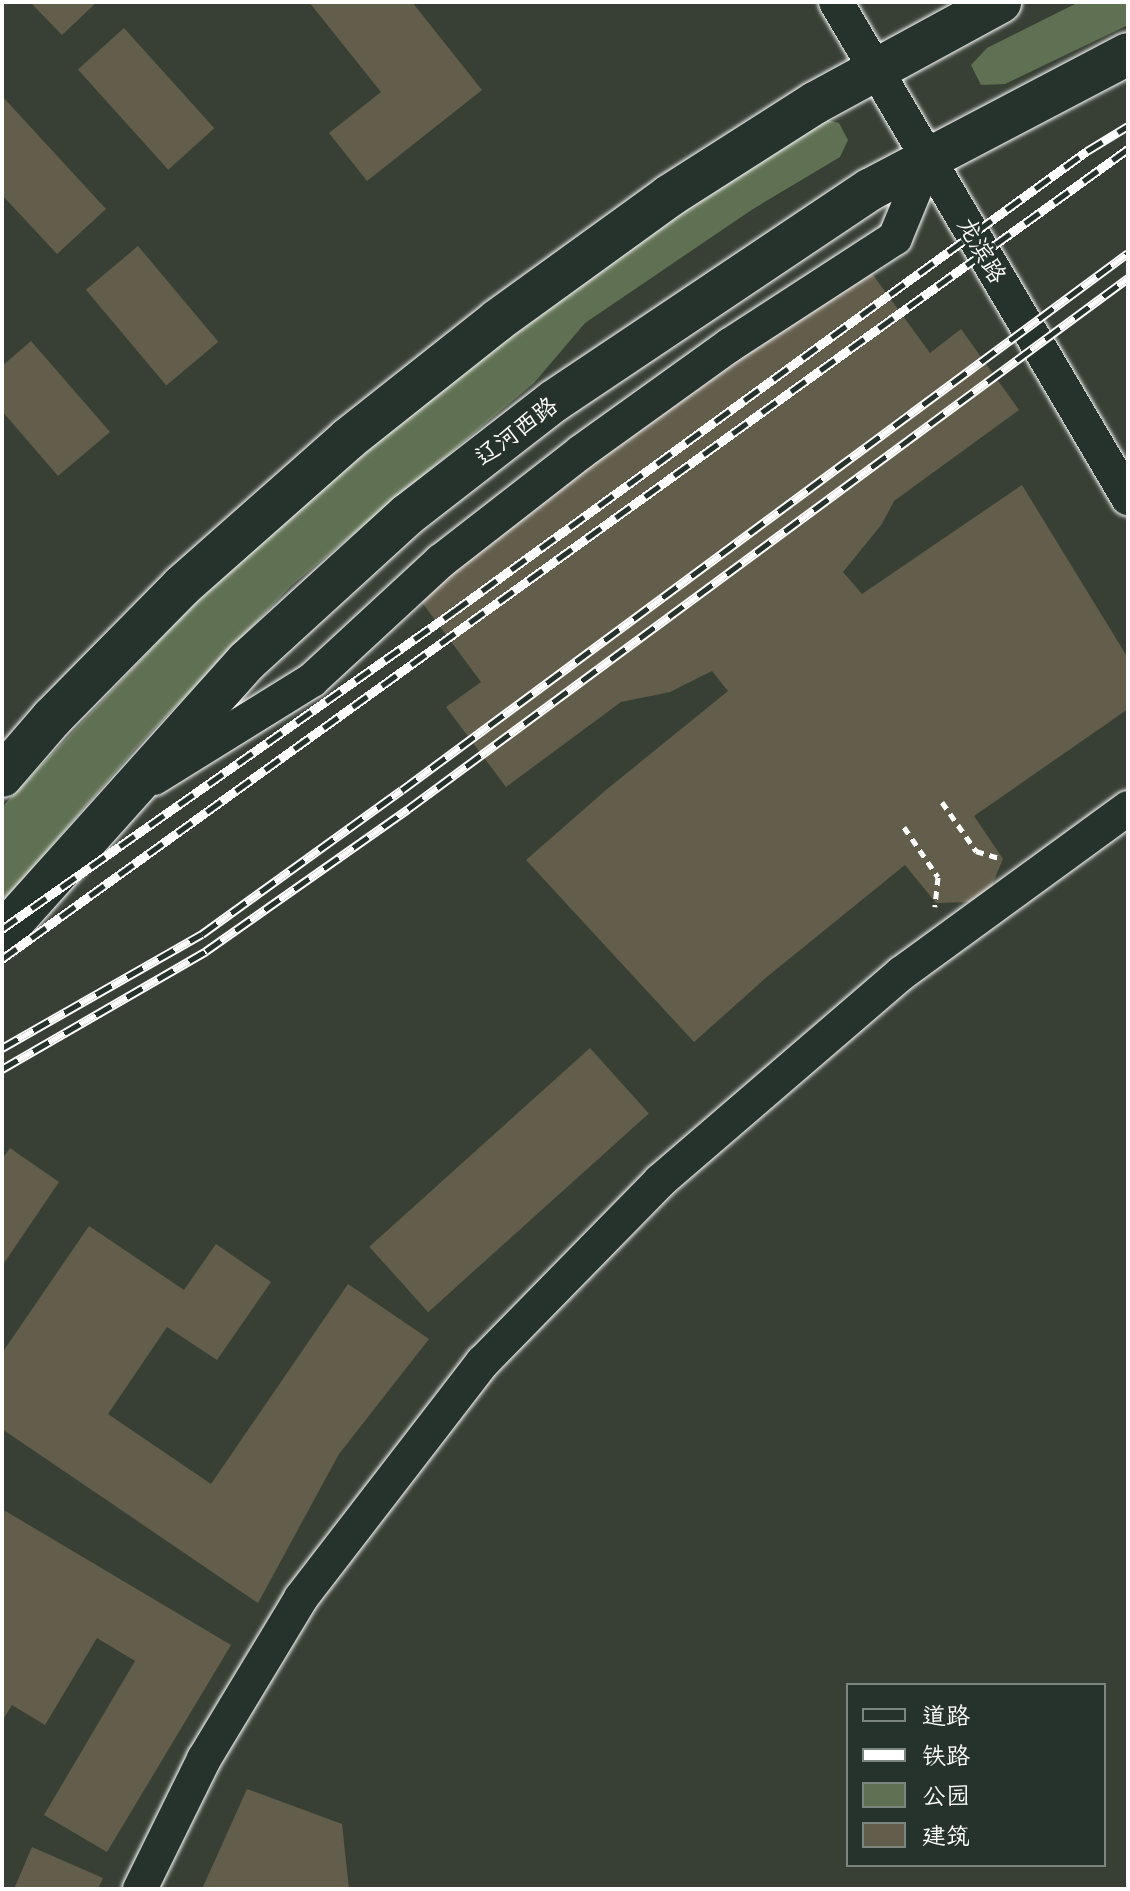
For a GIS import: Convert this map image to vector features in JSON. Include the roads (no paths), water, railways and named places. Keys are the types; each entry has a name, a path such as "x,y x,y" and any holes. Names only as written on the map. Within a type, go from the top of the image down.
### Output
{"main road":[{"path":"2,776 52,718 182,586 348,439 498,320 669,196 876,70 1000,2"},
{"name":"辽河西路","path":"2,934 119,799 247,661 407,515 554,401 871,189 1128,54"}],"street":[{"name":"龙滨路","path":"836,2 1128,498"},
{"path":"119,799 312,680 441,561 581,452 730,345 895,238 928,158"},
{"path":"140,1889 204,1759 301,1598 483,1362 660,1181 902,973 1128,808"}],"railway":[{"path":"2,929 453,612 1087,151 1128,126"},
{"path":"2,959 1128,149"},
{"path":"2,1048 202,934 402,790 1128,253"},
{"path":"2,1069 206,951 408,809 1128,278"}]}
